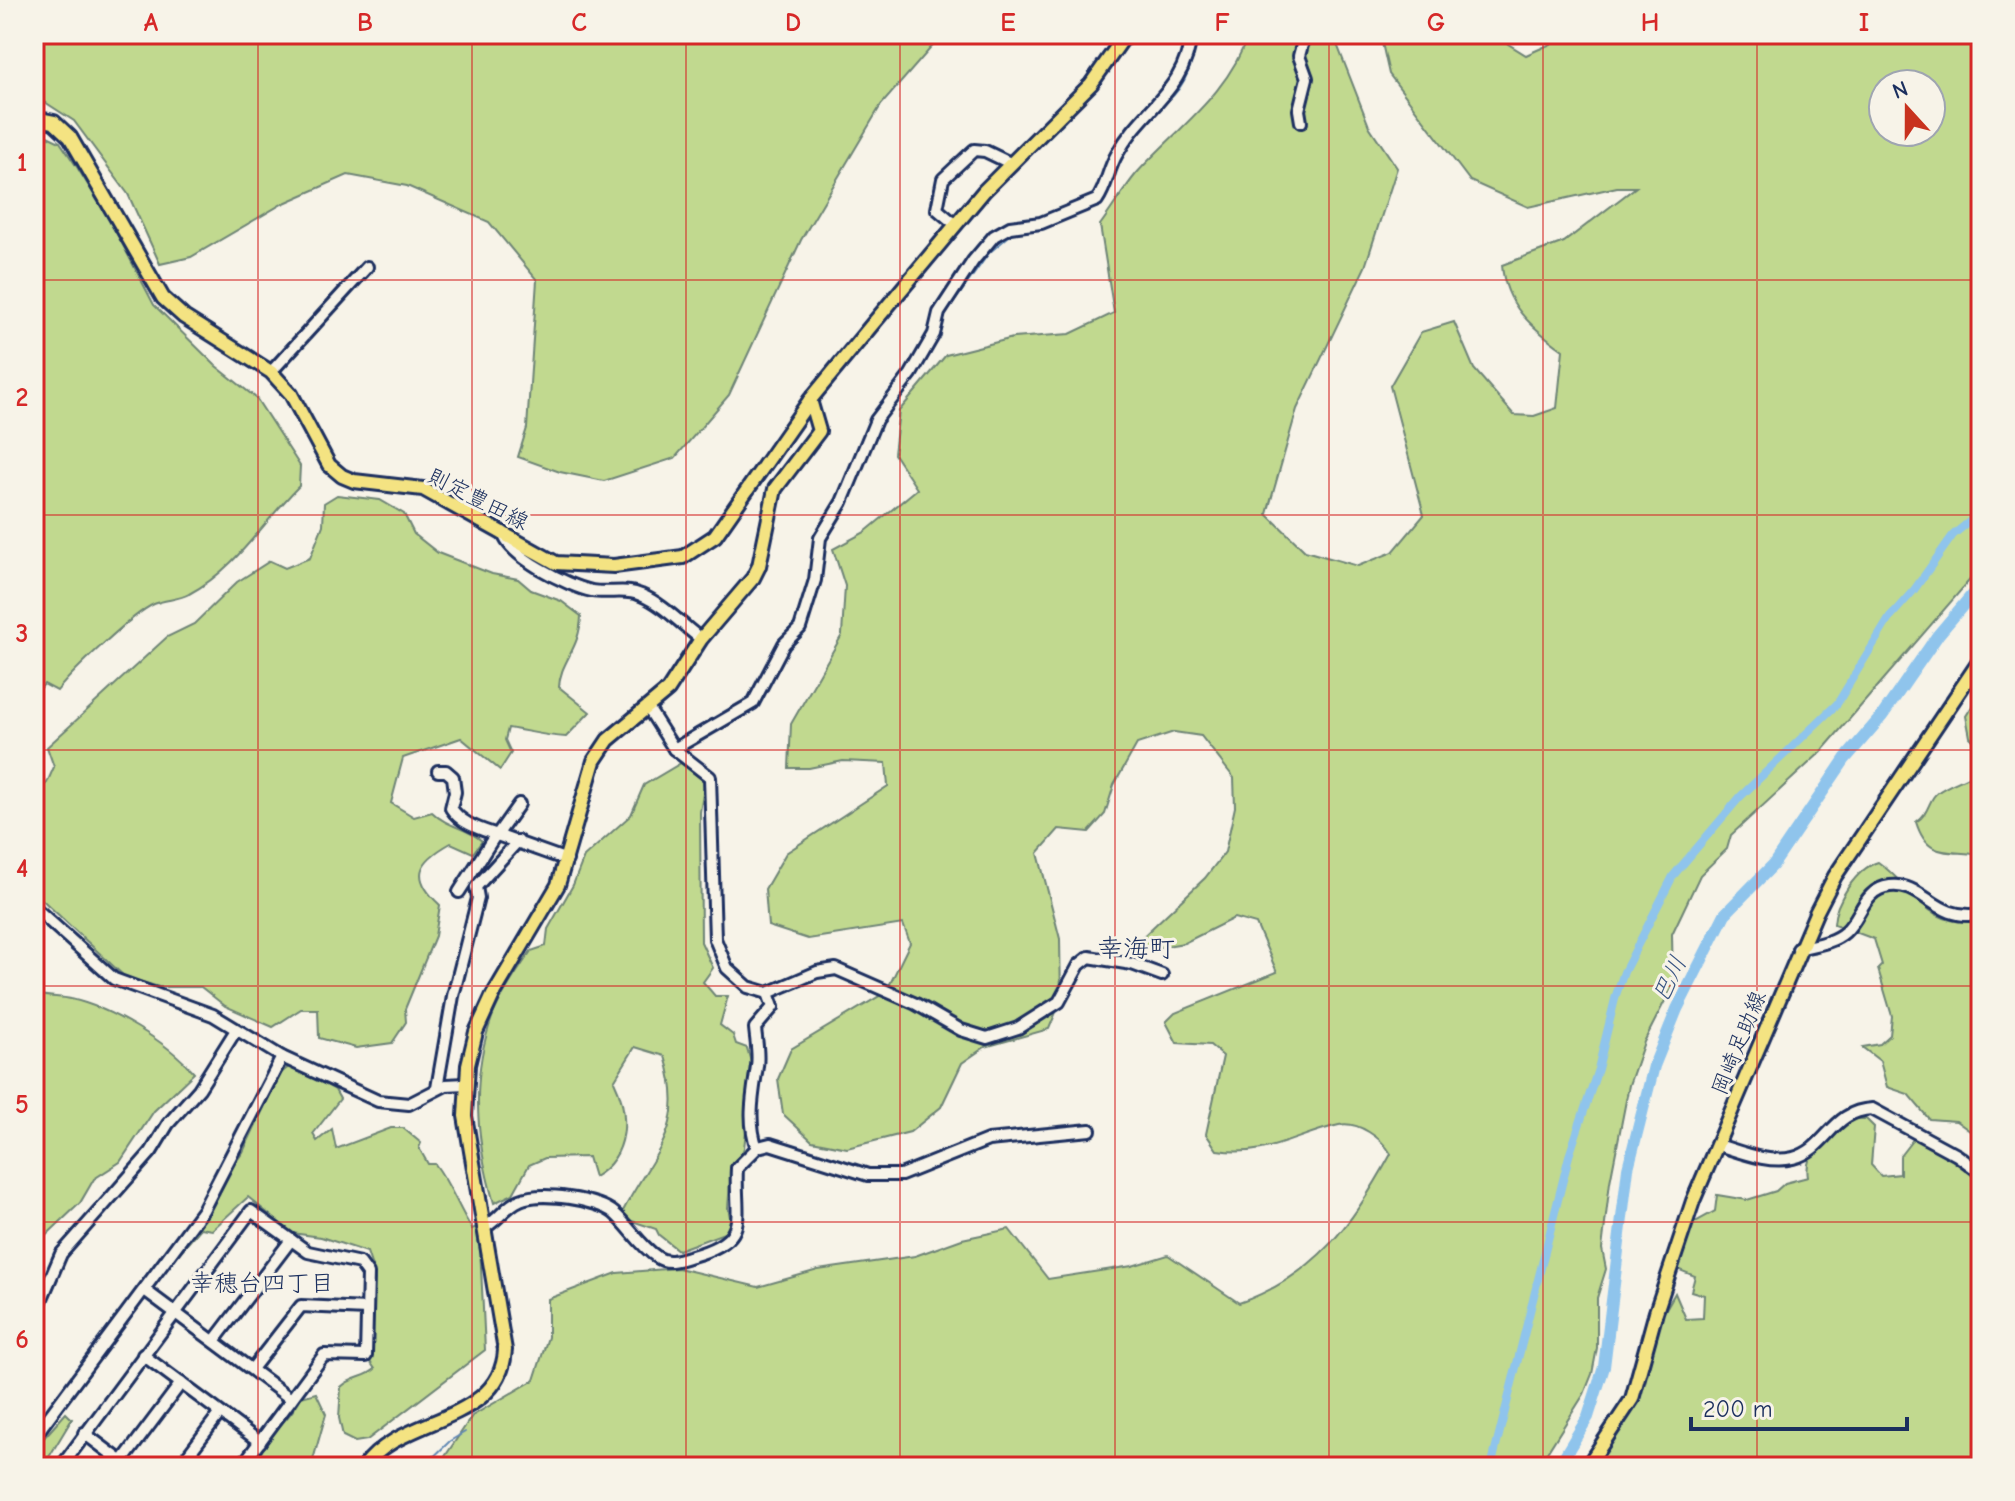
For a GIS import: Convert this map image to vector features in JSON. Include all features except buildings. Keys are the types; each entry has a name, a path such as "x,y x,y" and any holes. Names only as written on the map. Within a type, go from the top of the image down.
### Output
{"main road":[{"name":"則定豊田線","path":"34,118 54,122 70,137 163,298 184,317 271,372 291,394 329,465 342,476 354,481 423,489 556,563 614,566 683,557 715,536 810,400 1010,163 1091,84 1126,34"},
{"path":"364,1467 394,1439 472,1404 498,1381 505,1350 487,1226 465,1116 471,1049 483,1013 550,901 567,860 580,803 594,761 608,740 648,708 679,676 701,639 740,595 759,566 775,489 819,431 810,400"},
{"name":"岡崎足助線","path":"1587,1467 1632,1399 1656,1312 1693,1201 1798,949 1835,876 1981,659"}],"street":[{"path":"674,749 753,703 784,644 800,628 815,580 820,538 842,502 873,426 911,374 934,334 939,313 973,261 994,236 1010,227 1041,223 1097,200 1129,136 1152,105 1167,97 1172,89 1187,57 1191,34"},
{"path":"1301,122 1299,110 1307,78 1299,56 1305,34"},
{"path":"956,225 937,209 943,179 974,150 985,151 1010,163"},
{"path":"271,372 367,267"},
{"path":"503,532 504,542 512,549 556,578 592,591 640,594 701,639"},
{"path":"648,708 674,749 710,777 713,911 721,959 735,978 748,987 768,993 817,972 836,969 916,1004 961,1030 987,1038 1018,1028 1059,1002 1079,965 1089,957 1132,964 1162,975"},
{"path":"438,771 446,771 453,777 455,792 451,808 469,824 567,860"},
{"path":"459,892 519,804"},
{"path":"437,1088 453,996 478,898 476,887 518,841"},
{"path":"1798,949 1842,935 1871,893 1888,886 1914,891 1955,916 1981,914"},
{"path":"34,907 114,979 213,1015 282,1057 390,1105 409,1104 437,1088 466,1084"},
{"path":"757,1148 751,1130 752,1087 758,1059 755,1028 773,1007 768,993"},
{"path":"34,1317 61,1254 151,1152 168,1124 199,1089 236,1030"},
{"path":"34,1437 146,1291 203,1210 282,1057"},
{"path":"1718,1145 1756,1157 1793,1158 1814,1146 1844,1115 1872,1109 1957,1155 1981,1173"},
{"path":"487,1226 524,1198 555,1197 594,1203 612,1211 657,1257 673,1261 695,1255 734,1237 740,1222 737,1168 757,1148 770,1144 835,1166 882,1177 918,1171 988,1140 1090,1130"},
{"path":"61,1467 250,1212 291,1240 326,1258 360,1263 368,1274 366,1356 324,1355 241,1467"},
{"path":"214,1341 291,1240"},
{"path":"146,1291 291,1399"},
{"path":"252,1369 301,1306 367,1309"},
{"path":"143,1355 260,1442"},
{"path":"84,1433 123,1465 181,1383"},
{"path":"179,1467 220,1413"}],"green space":[{"path":"34,34 943,34 881,105 801,240 729,395 675,458 604,481 560,472 518,457 527,428 537,280 489,222 407,186 348,175 282,204 191,257 160,264 128,194 74,121 34,95"},
{"path":"1248,34 1333,34 1369,126 1397,168 1365,267 1297,409 1267,514 1305,551 1358,566 1393,552 1424,515 1390,386 1421,332 1454,322 1474,369 1514,415 1534,416 1557,408 1563,350 1530,324 1514,303 1508,292 1502,265 1564,242 1636,187 1617,187 1528,207 1470,181 1389,74 1380,34 1492,34 1526,55 1573,34 1981,34 1981,567 1821,752 1731,835 1727,849 1700,875 1672,934 1673,985 1644,1042 1629,1085 1610,1182 1602,1249 1606,1269 1597,1298 1597,1348 1584,1394 1543,1459 1534,1467 438,1467 472,1416 534,1380 548,1337 548,1299 617,1273 678,1268 758,1287 818,1270 915,1256 962,1239 1009,1229 1048,1279 1132,1266 1168,1255 1239,1303 1289,1278 1329,1245 1377,1179 1391,1154 1376,1137 1354,1126 1339,1125 1265,1148 1234,1152 1217,1150 1206,1134 1223,1056 1210,1045 1177,1043 1166,1022 1175,1013 1277,972 1256,924 1234,918 1184,943 1143,950 1136,943 1205,878 1225,852 1235,807 1234,778 1201,736 1174,732 1137,744 1114,785 1105,814 1089,832 1059,829 1038,853 1060,939 1061,1000 1049,1029 985,1047 962,1063 941,1107 910,1132 847,1148 812,1141 783,1114 778,1079 791,1049 886,992 910,943 903,924 808,939 768,926 765,889 786,853 888,786 886,763 843,761 809,768 789,768 791,724 842,635 845,586 833,549 865,532 917,489 894,454 899,411 946,355 1013,338 1070,334 1114,313 1100,225 1136,174 1200,110 1228,75"},
{"path":"39,132 60,142 77,167 112,224 154,305 216,366 256,398 300,466 299,486 221,572 189,594 158,602 144,610 103,644 57,691 44,684 34,696 34,134"},
{"path":"337,495 380,500 404,514 414,534 438,553 492,574 518,579 531,590 561,601 581,616 577,638 559,687 590,712 566,737 508,728 505,740 511,753 500,770 461,738 403,758 391,803 414,817 432,812 482,841 473,853 451,843 425,864 421,878 430,895 440,905 435,936 405,1009 406,1022 392,1043 356,1048 319,1038 318,1009 301,1009 273,1027 225,1006 201,987 159,987 125,977 34,892 34,794 47,783 54,767 47,747 167,637 194,624 237,582 270,561 285,568 310,558 323,525 324,503"},
{"path":"1981,692 1981,749 1970,737 1966,716"},
{"path":"681,763 705,782 700,812 701,942 713,968 703,982 715,996 728,996 720,1025 733,1035 736,1044 747,1048 751,1062 744,1148 730,1182 728,1208 732,1226 727,1232 678,1250 656,1229 626,1219 623,1211 665,1138 670,1122 673,1103 665,1056 635,1047 614,1081 623,1107 624,1134 615,1158 606,1168 594,1177 588,1157 545,1158 529,1165 513,1194 494,1203 483,1156 478,1085 493,1015 531,951 546,946 548,929 573,885 584,857 631,815 644,785"},
{"path":"1981,768 1981,855 1934,848 1927,843 1916,822 1937,793"},
{"path":"1878,862 1934,913 1963,922 1981,920 1981,1139 1956,1121 1929,1119 1908,1094 1887,1087 1880,1061 1862,1047 1880,1044 1890,1035 1892,1016 1878,969 1882,965 1874,939 1834,924 1838,906 1848,887 1862,872"},
{"path":"34,993 87,1003 121,1018 154,1038 194,1073 154,1111 120,1162 94,1179 80,1203 34,1247"},
{"path":"291,1065 335,1090 340,1099 313,1134 317,1141 332,1129 336,1149 391,1128 403,1128 421,1143 419,1148 428,1164 435,1164 441,1172 472,1229 479,1226 485,1350 367,1440 355,1442 343,1436 339,1418 341,1387 375,1369 368,1359 375,1276 367,1252 321,1237 292,1233 248,1197 212,1230 201,1228 163,1272 157,1271 243,1152 280,1074"},
{"path":"1847,1119 1866,1119 1874,1127 1871,1165 1881,1176 1900,1174 1900,1156 1914,1138 1953,1157 1981,1182 1981,1467 1594,1467 1634,1403 1659,1321 1675,1293 1686,1319 1703,1318 1704,1295 1691,1291 1695,1276 1677,1269 1690,1225 1715,1211 1717,1195 1747,1200 1776,1191 1785,1183 1808,1177 1807,1168 1813,1152"},
{"path":"316,1393 326,1414 311,1467 257,1467 267,1441 301,1397"},
{"path":"66,1413 72,1419 43,1467 34,1467 34,1449"}],"waterway":[{"path":"1159,107 1168,101 1187,76 1197,34"},
{"path":"1033,229 1047,227 1102,203 1124,154 1147,121"},
{"path":"943,318 989,253 1015,231"},
{"path":"932,347 941,324"},
{"path":"911,381 923,363"},
{"path":"895,404 908,386"},
{"path":"838,518 853,488"},
{"path":"1491,1467 1569,1156 1598,1069 1616,995 1624,972 1673,876 1740,797 1837,704 1890,617 1914,590 1953,535 1981,512"},
{"path":"825,542 835,523"},
{"path":"820,581 821,568"},
{"name":"巴川","path":"1558,1467 1588,1417 1604,1367 1628,1168 1654,1066 1677,1009 1725,914 1773,865 1845,759 1882,716 1938,635 1981,584"},
{"path":"782,658 804,631 809,614"},
{"path":"725,725 757,707 762,696"},
{"path":"423,1467 450,1441 465,1432"}],"district":[{"name":"幸海町","path":"1136,949"},
{"name":"幸穂台四丁目","path":"262,1283"}]}
